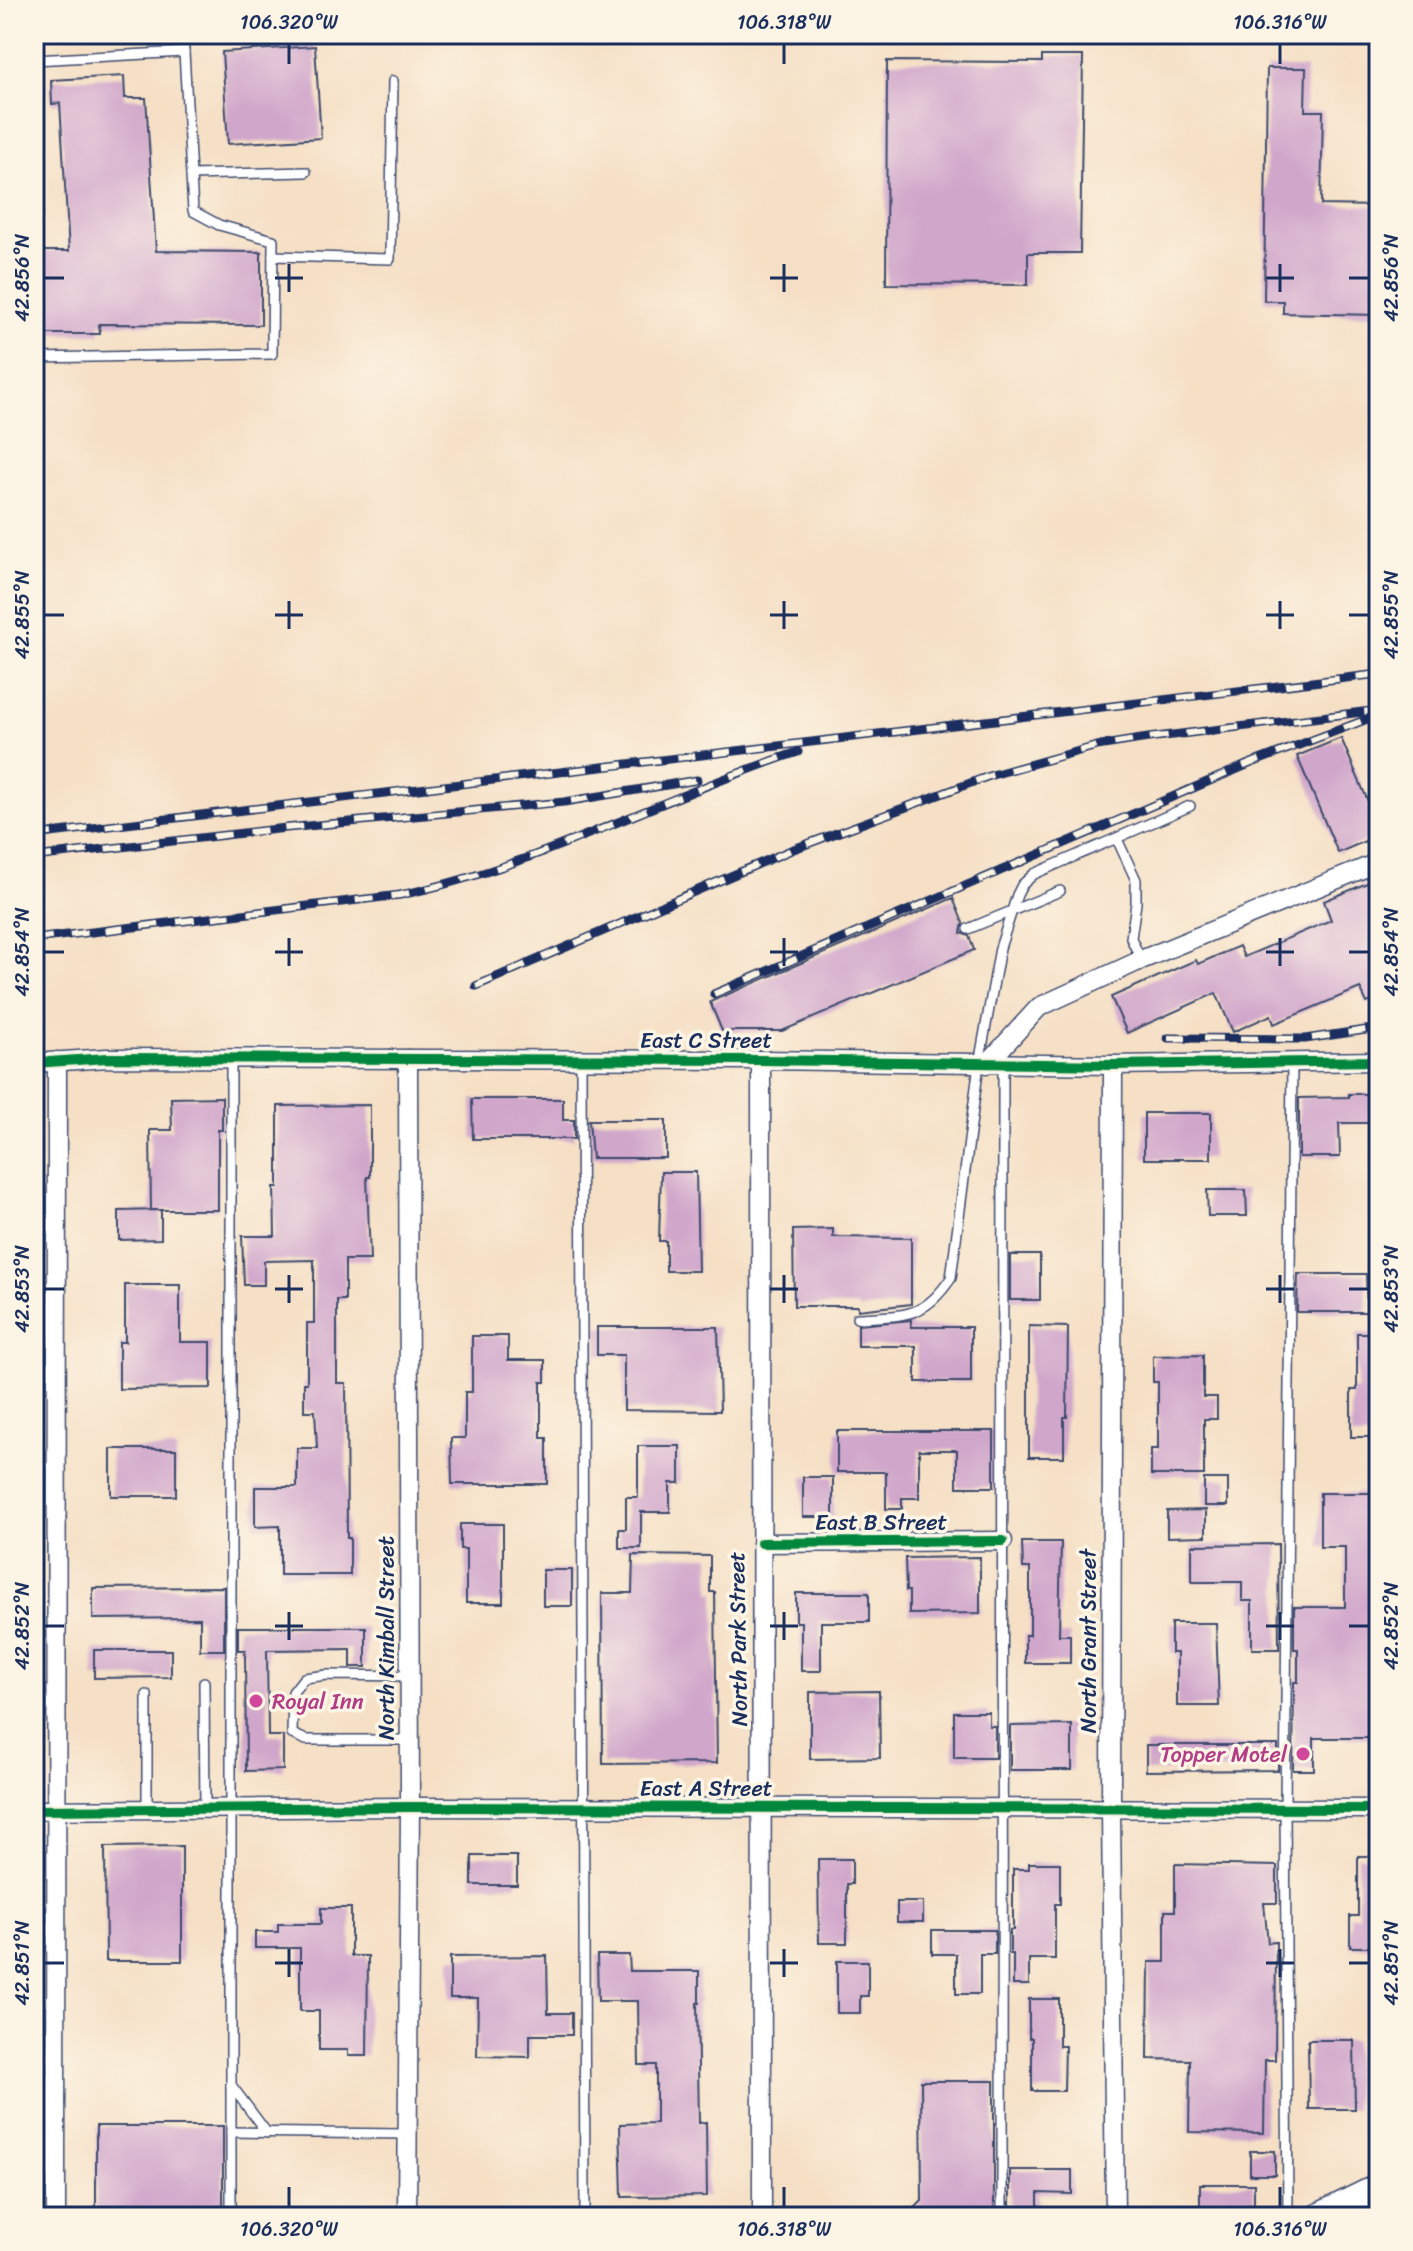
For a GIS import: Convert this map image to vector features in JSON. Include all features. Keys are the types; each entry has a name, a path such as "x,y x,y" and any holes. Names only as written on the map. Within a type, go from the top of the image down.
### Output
{"main road":[{"path":"1320,2217 1379,2188"}],"street":[{"path":"990,1064 1039,1007 1141,960 1379,862"},
{"name":"East C Street","path":"34,1063 107,1058 761,1060 1113,1065 1379,1061"},
{"name":"North Kimball Street","path":"407,2217 410,1807 408,1059"},
{"name":"North Park Street","path":"761,1060 762,2217"},
{"path":"56,2217 57,1061"},
{"name":"North Grant Street","path":"1113,1065 1111,1809 1115,2217"},
{"name":"East B Street","path":"761,1543 1003,1541"},
{"name":"East A Street","path":"34,1810 410,1807 1379,1809"}],"lane":[{"path":"34,358 272,354 273,240 219,225 193,211 183,34"},
{"path":"34,60 184,52"},
{"path":"34,54 38,213 34,213"},
{"path":"273,256 390,259 393,81"},
{"path":"191,175 306,172"},
{"path":"857,1318 912,1315 938,1298 951,1278 990,1064 1000,948 1022,885 1034,874 1190,806"},
{"path":"1117,839 1136,880 1131,938 1141,960"},
{"path":"968,929 1060,891"},
{"path":"231,1058 231,2217"},
{"path":"581,1060 585,2217"},
{"path":"1288,2217 1285,1809 1292,1063"},
{"path":"990,1064 1003,1541 1002,2217"},
{"path":"410,1676 327,1675 304,1678 293,1692 292,1734 306,1740 410,1740"},
{"path":"204,1682 205,1811"},
{"path":"147,1695 147,1810"},
{"path":"34,2080 57,2080"},
{"path":"231,2085 267,2133"},
{"path":"231,2132 408,2134"}],"building":[{"path":"315,46 321,138 228,144 222,52"},
{"path":"1042,56 1083,56 1080,253 1028,253 1028,285 886,284 887,61 1042,62"},
{"path":"1267,68 1306,68 1305,111 1323,111 1321,205 1379,206 1377,315 1283,313 1283,301 1264,301"},
{"path":"124,76 125,98 146,98 156,251 261,252 261,325 99,324 100,334 34,334 34,251 69,251 60,103 52,104 51,80"},
{"path":"1341,738 1379,827 1379,835 1338,853 1297,756"},
{"path":"1379,878 1379,998 1367,1003 1360,988 1274,1024 1271,1015 1233,1032 1216,993 1127,1033 1111,997 1196,960 1198,964 1239,946 1244,957 1331,920 1324,901"},
{"path":"953,898 963,923 961,933 969,936 974,950 782,1031 722,1031 710,1002"},
{"path":"1349,1094 1379,1094 1379,1123 1339,1123 1340,1157 1299,1157 1299,1098 1349,1097"},
{"path":"222,1097 222,1130 218,1130 218,1210 151,1210 150,1130 172,1130 171,1098"},
{"path":"472,1099 563,1099 563,1120 574,1120 574,1139 473,1139"},
{"path":"370,1105 370,1177 367,1177 370,1260 345,1260 345,1300 337,1300 337,1383 346,1383 350,1575 280,1575 280,1526 255,1527 255,1487 297,1487 297,1448 317,1448 315,1411 304,1411 307,1323 314,1323 314,1260 264,1261 264,1285 244,1285 242,1236 275,1236 278,1106"},
{"path":"1144,1113 1211,1113 1211,1159 1144,1159"},
{"path":"589,1120 666,1120 666,1158 592,1158"},
{"path":"661,1172 696,1172 698,1271 666,1271 666,1241 659,1241"},
{"path":"1207,1190 1246,1190 1247,1216 1208,1216"},
{"path":"161,1210 161,1239 119,1240 119,1211"},
{"path":"833,1229 833,1237 911,1238 911,1304 858,1310 858,1306 794,1306 793,1230"},
{"path":"1010,1255 1040,1255 1040,1300 1010,1300"},
{"path":"1298,1274 1366,1274 1367,1312 1297,1312"},
{"path":"125,1285 180,1285 180,1342 211,1342 211,1388 119,1389 119,1342 125,1342"},
{"path":"911,1320 911,1327 971,1327 971,1382 916,1382 916,1346 858,1346 858,1325"},
{"path":"1029,1326 1068,1327 1064,1457 1029,1457"},
{"path":"597,1327 718,1327 720,1411 624,1410 624,1355 597,1355"},
{"path":"1357,1333 1379,1333 1379,1437 1351,1437 1351,1390 1357,1390"},
{"path":"472,1336 508,1336 508,1360 545,1360 545,1382 541,1382 541,1438 547,1438 547,1484 452,1484 451,1438 465,1438 465,1392 472,1392"},
{"path":"1203,1355 1203,1397 1217,1397 1217,1419 1204,1419 1204,1475 1151,1475 1151,1449 1158,1449 1158,1382 1153,1382 1153,1356"},
{"path":"837,1431 994,1431 994,1487 957,1487 957,1450 919,1450 919,1498 902,1498 902,1509 886,1509 886,1472 837,1472"},
{"path":"638,1446 680,1446 680,1483 670,1483 670,1512 641,1512 641,1548 619,1548 619,1529 626,1529 626,1497 638,1497"},
{"path":"111,1449 176,1449 176,1496 111,1496"},
{"path":"803,1477 833,1477 833,1517 803,1517"},
{"path":"1204,1479 1228,1479 1228,1506 1204,1506"},
{"path":"1320,1493 1379,1493 1379,1738 1314,1738 1314,1770 1293,1770 1294,1682 1298,1682 1294,1607 1345,1607 1345,1547 1320,1547"},
{"path":"1206,1510 1206,1536 1167,1537 1167,1511"},
{"path":"460,1524 503,1524 503,1603 466,1603 466,1549 460,1549"},
{"path":"1022,1542 1061,1542 1059,1635 1070,1635 1070,1663 1025,1663 1025,1635 1030,1635 1030,1568 1023,1568"},
{"path":"1278,1544 1279,1649 1252,1649 1252,1601 1242,1601 1242,1582 1192,1582 1192,1545"},
{"path":"633,1555 710,1556 710,1592 715,1592 717,1763 603,1764 602,1593 632,1593"},
{"path":"980,1557 980,1613 909,1614 905,1558"},
{"path":"543,1570 572,1570 572,1606 543,1606"},
{"path":"224,1587 224,1650 200,1650 200,1618 93,1619 93,1588"},
{"path":"796,1593 869,1593 869,1622 821,1622 821,1671 801,1671 801,1622 796,1622"},
{"path":"1171,1623 1216,1623 1219,1706 1177,1706 1177,1653 1171,1653"},
{"name":"Royal Inn","path":"238,1627 366,1627 366,1667 351,1667 351,1649 267,1650 268,1736 283,1736 283,1770 246,1771 245,1650 238,1650"},
{"path":"94,1650 171,1650 171,1677 94,1678"},
{"path":"879,1691 880,1758 810,1759 810,1692"},
{"path":"954,1712 989,1712 989,1726 995,1726 995,1758 954,1758"},
{"path":"1072,1725 1072,1770 1010,1770 1010,1726"},
{"path":"1146,1745 1278,1745 1278,1770 1146,1771"},
{"path":"182,1846 182,1961 106,1961 105,1847"},
{"path":"472,1856 517,1856 517,1885 472,1885"},
{"path":"1358,1856 1379,1856 1379,1947 1350,1947 1350,1916 1358,1916"},
{"path":"818,1859 852,1859 852,1884 847,1884 847,1943 819,1943"},
{"path":"1029,1863 1060,1863 1060,1904 1055,1904 1055,1959 1029,1959 1029,1985 1013,1985 1010,1930 1013,1930 1013,1869 1029,1869"},
{"path":"1175,1864 1277,1866 1277,1903 1264,1903 1268,1943 1276,1942 1275,2060 1265,2060 1264,2133 1189,2132 1190,2060 1148,2059 1149,1962 1165,1962 1165,1911 1175,1911"},
{"path":"897,1902 923,1902 923,1922 897,1922"},
{"path":"321,1908 351,1908 351,1956 368,1956 367,2056 348,2056 348,2050 319,2050 319,2011 300,2011 300,1948 255,1948 255,1932 278,1932 278,1924 321,1924"},
{"path":"932,1930 995,1930 995,1954 980,1954 980,1994 956,1994 956,1954 932,1954"},
{"path":"597,1955 629,1955 630,1971 699,1971 699,2123 706,2122 707,2196 622,2197 620,2124 656,2123 656,2065 639,2065 638,2001 598,2001"},
{"path":"547,1956 548,2013 572,2013 572,2035 530,2035 530,2057 477,2056 478,1998 450,1998 450,1957"},
{"path":"837,1961 868,1961 868,1996 860,1996 860,2013 837,2013"},
{"path":"1029,1999 1059,1999 1059,2046 1065,2046 1064,2091 1032,2091"},
{"path":"1308,2040 1354,2040 1355,2109 1309,2109"},
{"path":"921,2081 994,2081 994,2217 906,2217 922,2201"},
{"path":"96,2126 223,2126 223,2217 96,2217"},
{"path":"1250,2151 1275,2151 1275,2175 1250,2175"},
{"path":"1010,2170 1072,2170 1072,2194 1038,2193 1038,2217 1010,2217"},
{"path":"1200,2184 1254,2184 1254,2208 1226,2208 1226,2217 1200,2217"}],"railway":[{"path":"34,835 1379,674"},
{"path":"476,986 791,850 992,775 1097,746 1379,710"},
{"path":"714,994 1249,764 1370,718"},
{"path":"34,939 400,895 502,867 798,752"},
{"path":"34,857 286,828 564,802 697,780"},
{"path":"1168,1038 1305,1039 1379,1028"}],"cycle path":[{"path":"34,1063 107,1058 761,1060 1113,1065 1379,1061"},
{"path":"761,1543 1003,1541"},
{"path":"34,1810 410,1807 1379,1809"}],"place":[{"name":"Royal Inn","path":"256,1701"},
{"name":"Topper Motel","path":"1303,1754"}]}
